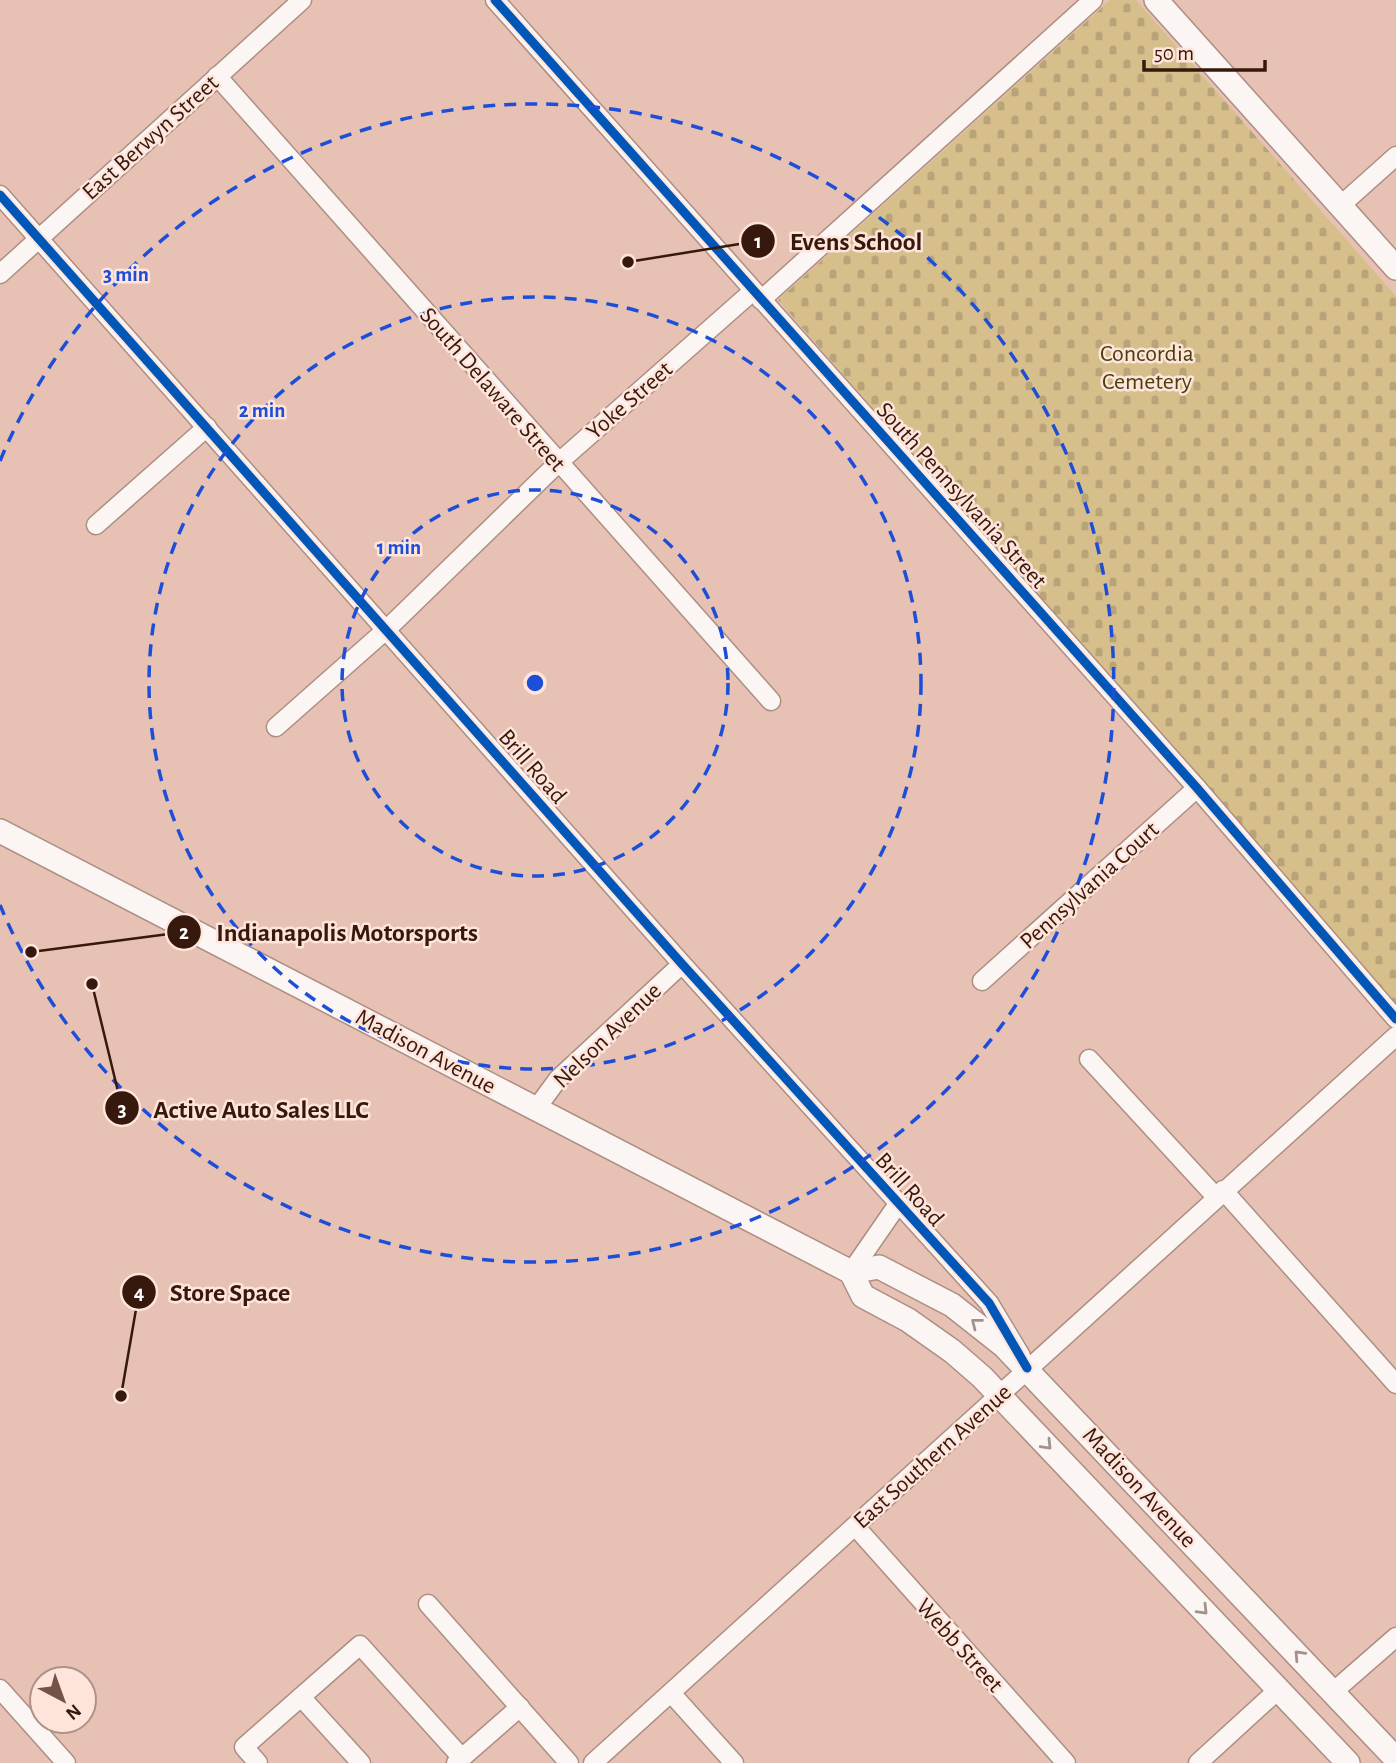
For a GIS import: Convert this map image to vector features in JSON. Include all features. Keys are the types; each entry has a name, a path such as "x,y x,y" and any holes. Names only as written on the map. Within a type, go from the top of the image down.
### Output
{"main road":[{"path":"1156,0 1396,268"},
{"name":"Madison Avenue","path":"0,831 850,1272 863,1296 908,1320 952,1351 1000,1395 1348,1763"},
{"name":"Madison Avenue","path":"850,1272 879,1267 926,1290 978,1324 1027,1368 1396,1759"}],"street":[{"name":"East Berwyn Street","path":"0,275 302,0"},
{"name":"South Pennsylvania Street","path":"495,0 1196,788 1396,1019"},
{"name":"Yoke Street","path":"276,727 387,629 558,463 757,295 1093,0"},
{"name":"South Delaware Street","path":"217,76 771,701"},
{"path":"1340,206 1396,156"},
{"name":"Brill Road","path":"0,195 682,964 989,1303 1027,1368"},
{"path":"96,525 207,427"},
{"name":"Pennsylvania Court","path":"982,981 1196,788"},
{"name":"Nelson Avenue","path":"536,1109 558,1079 682,964"},
{"name":"East Southern Avenue","path":"593,1763 1396,1036"},
{"path":"1089,1059 1396,1384"},
{"path":"850,1272 898,1204"},
{"name":"Webb Street","path":"855,1527 1066,1763"},
{"path":"428,1604 569,1763"},
{"path":"1333,1692 1396,1637"},
{"path":"258,1763 244,1747 360,1645 459,1760 520,1707"},
{"path":"0,1689 66,1763"},
{"path":"1198,1763 1279,1689"},
{"path":"671,1693 734,1763"},
{"path":"302,1697 361,1763"}],"green space":[{"name":"Concordia Cemetery","path":"1110,0 1136,0 1396,296 1396,1007 778,300"}],"cycle path":[{"path":"495,0 1197,788 1396,1019"},
{"path":"0,195 682,964 989,1303 1027,1368"}],"place":[{"name":"Evens School","path":"628,262"},
{"name":"Indianapolis Motorsports","path":"31,952"},
{"name":"Active Auto Sales LLC","path":"92,984"},
{"name":"Store Space","path":"121,1396"}]}
